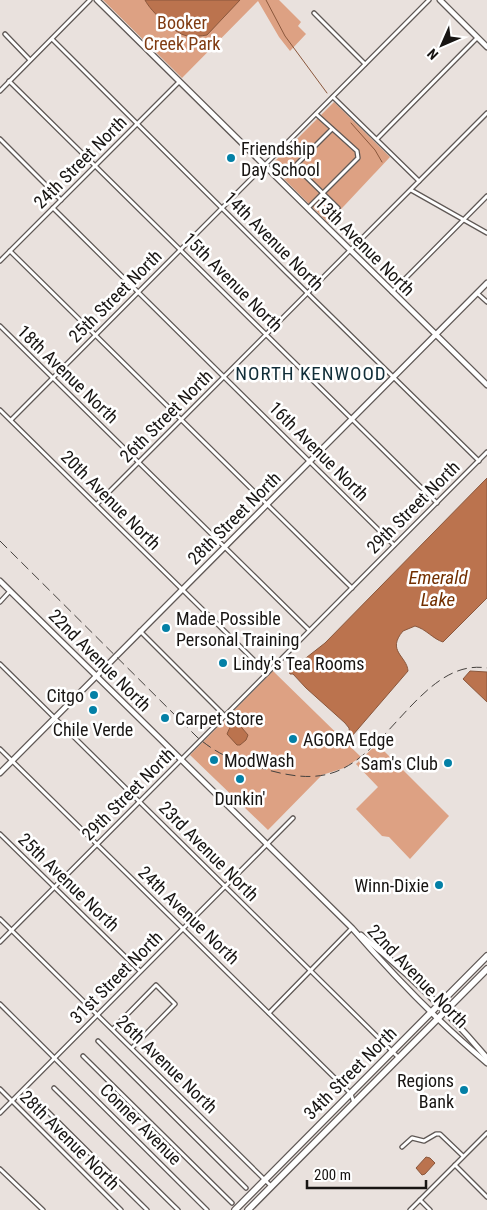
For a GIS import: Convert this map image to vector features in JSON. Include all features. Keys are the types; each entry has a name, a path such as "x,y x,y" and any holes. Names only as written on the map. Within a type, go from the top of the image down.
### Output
{"highway":[{"name":"34th Street North","path":"235,1210 487,956"},
{"name":"34th Street North","path":"248,1210 487,969"}],"street":[{"path":"0,90 90,0"},
{"name":"13th Avenue North","path":"96,0 487,384"},
{"name":"25th Street North","path":"11,420 429,0"},
{"path":"440,0 487,47"},
{"path":"314,13 365,64"},
{"path":"4,34 30,60"},
{"path":"377,139 477,38"},
{"name":"14th Avenue North","path":"52,39 479,461"},
{"name":"15th Avenue North","path":"9,81 437,503"},
{"name":"24th Street North","path":"0,261 179,82"},
{"path":"333,97 420,181"},
{"path":"308,209 358,158 357,151 316,114"},
{"name":"26th Street North","path":"97,504 487,114"},
{"path":"332,129 297,164 297,168 338,208"},
{"path":"0,139 61,200"},
{"path":"411,190 487,233"},
{"path":"392,292 487,196"},
{"name":"16th Avenue North","path":"54,208 394,546"},
{"path":"10,251 352,588"},
{"name":"28th Street North","path":"0,773 487,283"},
{"path":"477,293 487,302"},
{"name":"18th Avenue North","path":"0,326 309,630"},
{"name":"20th Avenue North","path":"0,410 267,673"},
{"name":"29th Street North","path":"0,942 487,452"},
{"name":"22nd Avenue North","path":"0,581 268,844 352,928 386,967 438,1019 487,1063"},
{"path":"0,602 10,591"},
{"path":"140,631 225,716"},
{"name":"23rd Avenue North","path":"0,664 398,1058"},
{"name":"24th Avenue North","path":"0,749 270,1013 351,1094 354,1103"},
{"name":"31st Street North","path":"0,1113 293,818"},
{"name":"25th Avenue North","path":"0,834 140,971"},
{"name":"26th Avenue North","path":"0,919 271,1186"},
{"path":"270,1013 352,928"},
{"name":"22nd Avenue North","path":"352,928 392,959 445,1012 487,1058"},
{"path":"112,1029 156,985 175,1004 132,1048"},
{"name":"Conner Avenue","path":"0,1004 207,1210"},
{"path":"98,1041 246,1188"},
{"path":"82,1056 232,1203"},
{"path":"54,1088 178,1210"},
{"name":"28th Avenue North","path":"0,1089 121,1210"},
{"path":"39,1103 147,1210"},
{"path":"410,1210 487,1133"},
{"path":"402,1147 412,1138 424,1141 436,1134 440,1134 463,1156"},
{"path":"308,1136 314,1143"},
{"path":"455,1165 487,1197"},
{"path":"0,1169 43,1210"},
{"path":"420,1200 430,1210"}],"green space":[{"name":"Booker Creek Park","path":"103,0 279,0 301,22 298,26 306,34 290,51 279,37 258,1 182,78"},
{"path":"334,102 390,157 328,223 271,165"},
{"path":"273,671 361,757 344,768 322,775 268,830 190,755"},
{"path":"377,744 449,816 410,859 389,837 382,836 356,809 378,787 356,764"}],"water":[{"path":"145,0 240,0 207,35 187,36 163,21"},
{"name":"Emerald Lake","path":"487,478 487,598 443,642 415,626 403,631 396,644 408,671 350,736 349,728 345,723 293,674 290,674 289,671 296,670 302,661 325,643"},
{"path":"470,671 487,672 487,702 463,679"},
{"path":"236,721 248,735 246,740 240,745 237,745 227,734 231,725"},
{"path":"426,1157 435,1163 422,1175 416,1168"}],"waterway":[{"path":"266,0 285,36 327,93"},
{"path":"351,123 375,150 382,162"}],"railway":[{"path":"0,541 197,737 222,754 268,770 302,776 318,776 335,772 355,761 373,746 426,691 445,677 465,669 487,668"}],"place":[{"name":"Friendship Day School","path":"231,158"},
{"name":"Made Possible Personal Training","path":"166,628"},
{"name":"Lindy's Tea Rooms","path":"223,663"},
{"name":"Citgo","path":"94,695"},
{"name":"Chile Verde","path":"93,710"},
{"name":"Carpet Store","path":"165,718"},
{"name":"AGORA Edge","path":"293,739"},
{"name":"ModWash","path":"214,760"},
{"name":"Sam's Club","path":"448,763"},
{"name":"Dunkin'","path":"240,779"},
{"name":"Winn-Dixie","path":"439,885"},
{"name":"Regions Bank","path":"464,1090"}],"district":[{"name":"NORTH KENWOOD","path":"311,373"}]}
